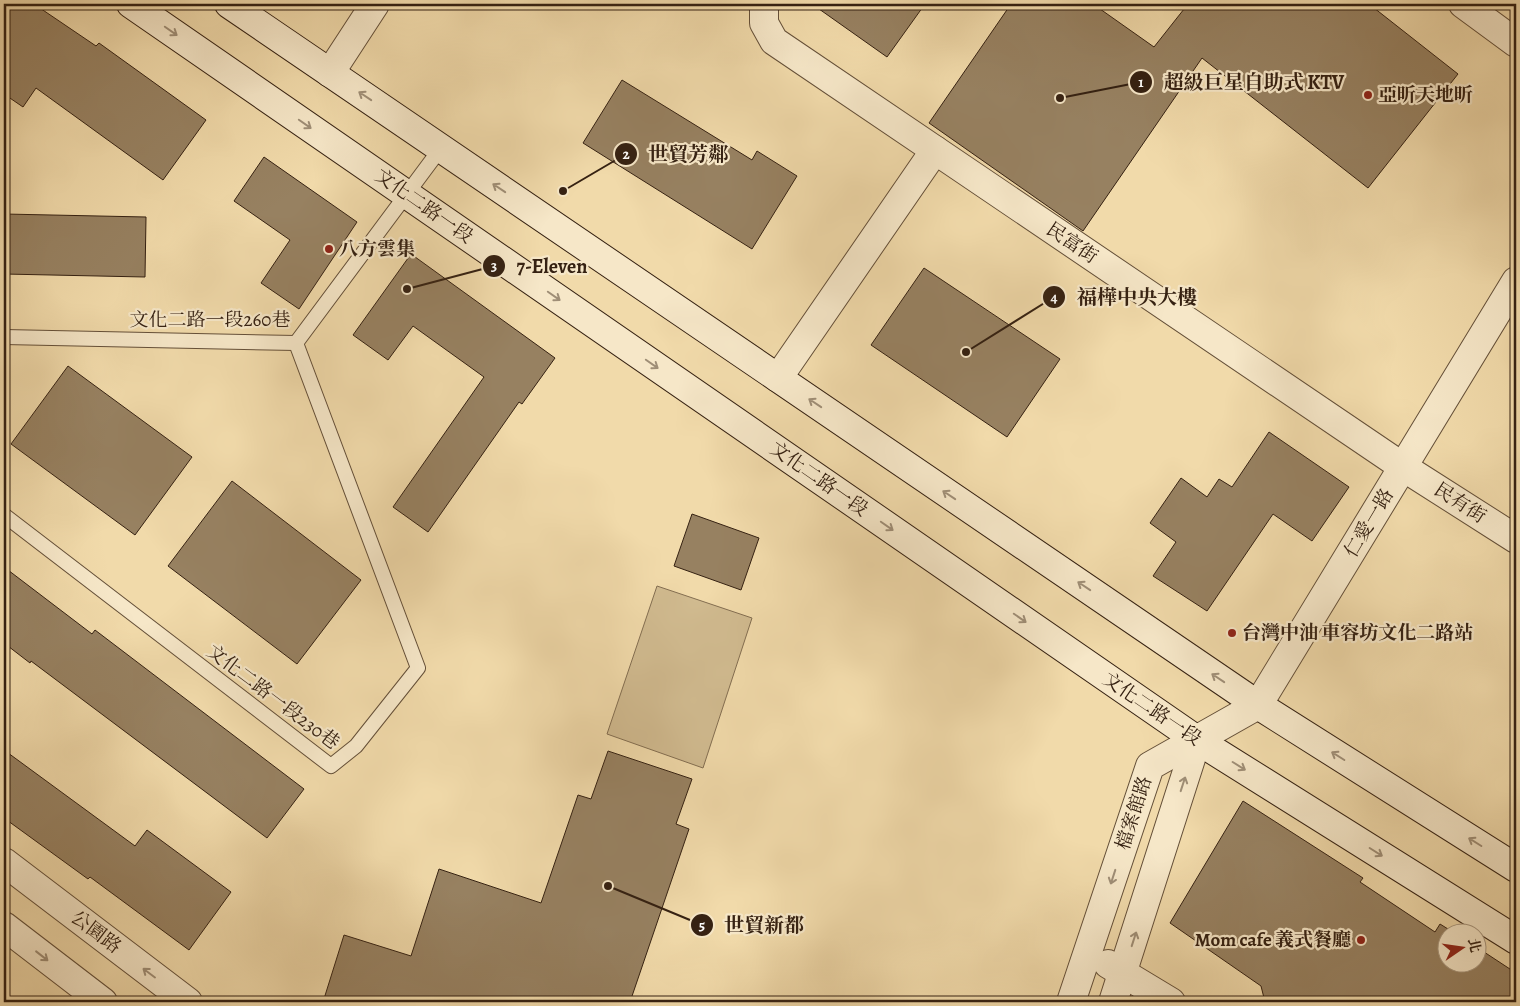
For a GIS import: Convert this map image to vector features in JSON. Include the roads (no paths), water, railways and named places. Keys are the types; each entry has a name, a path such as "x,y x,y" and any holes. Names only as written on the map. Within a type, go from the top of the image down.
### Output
{"street":[{"name":"文化二路一段","path":"131,4 1197,740 1516,940"},
{"path":"229,4 1258,705 1516,868"},
{"path":"330,73 375,4"},
{"name":"民富街","path":"764,4 764,23 774,42 1403,467"},
{"path":"1463,4 1516,43"},
{"path":"778,378 936,150"},
{"name":"仁愛一路","path":"1197,740 1258,705 1516,281"},
{"name":"民有街","path":"1403,467 1516,540"},
{"name":"檔案館路","path":"1071,1002 1150,766 1197,740"},
{"name":"檔案館路","path":"1113,1002 1197,740"},
{"name":"公園路","path":"4,862 188,1002"},
{"path":"4,926 103,1002"},
{"path":"1088,953 1123,972 1170,1002"}],"lane":[{"name":"文化二路一段260巷","path":"4,336 296,343 408,195 441,148"},
{"name":"文化二路一段230巷","path":"4,516 331,766 356,746 418,668 296,343"}],"place":[{"name":"亞昕天地昕","path":"1368,95"},
{"name":"超級巨星自助式 KTV","path":"1060,98"},
{"name":"世貿芳鄰","path":"563,191"},
{"name":"八方雲集","path":"329,249"},
{"name":"7-Eleven","path":"407,289"},
{"name":"福樺中央大樓","path":"966,352"},
{"name":"台灣中油 車容坊文化二路站","path":"1232,633"},
{"name":"世貿新都","path":"608,886"},
{"name":"Mom cafe 義式餐廳","path":"1361,940"}]}
